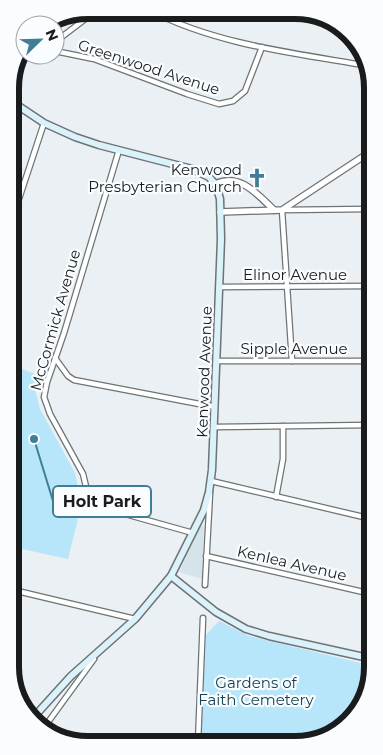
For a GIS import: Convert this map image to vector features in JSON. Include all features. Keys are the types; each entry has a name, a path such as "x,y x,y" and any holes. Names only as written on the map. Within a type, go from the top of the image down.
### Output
{"main road":[{"path":"19,106 44,123 89,143 192,169 209,177 215,184"},
{"name":"Kenwood Avenue","path":"37,714 71,676 135,619 171,576 204,510 211,482 218,361 220,212 219,195 215,184"},
{"path":"171,576 216,612 246,629 276,638 364,657"}],"street":[{"path":"65,34 85,19"},
{"path":"166,19 202,33 262,47 360,64"},
{"name":"Greenwood Avenue","path":"65,53 94,60 219,104 232,101 245,91 262,47"},
{"path":"19,199 44,123"},
{"name":"McCormick Avenue","path":"119,150 47,382 45,401 82,474 91,503 193,533"},
{"path":"282,210 364,156"},
{"path":"215,184 223,180 248,186 274,210"},
{"path":"220,212 364,209"},
{"path":"282,210 292,361"},
{"name":"Elinor Avenue","path":"220,287 364,286"},
{"path":"55,358 68,376 74,380 216,407"},
{"name":"Sipple Avenue","path":"218,361 364,361"},
{"path":"215,427 364,425"},
{"path":"276,497 283,459 282,426"},
{"path":"211,482 364,517"},
{"path":"204,585 209,492"},
{"name":"Kenlea Avenue","path":"206,556 364,592"},
{"path":"19,591 135,619"},
{"path":"198,736 203,618"},
{"path":"47,723 102,650"}],"shaded area":[{"path":"201,525 204,527 202,579 179,572"}],"green space":[{"path":"19,368 40,376 35,390 40,409 75,473 80,497 77,523 68,559 19,548"},
{"name":"Gardens of Faith Cemetery","path":"219,621 249,636 364,664 361,689 344,716 330,727 317,733 304,736 201,736 206,635"}],"place":[{"name":"Kenwood Presbyterian Church","path":"257,178"},
{"name":"Holt Park","path":"34,439"}]}
